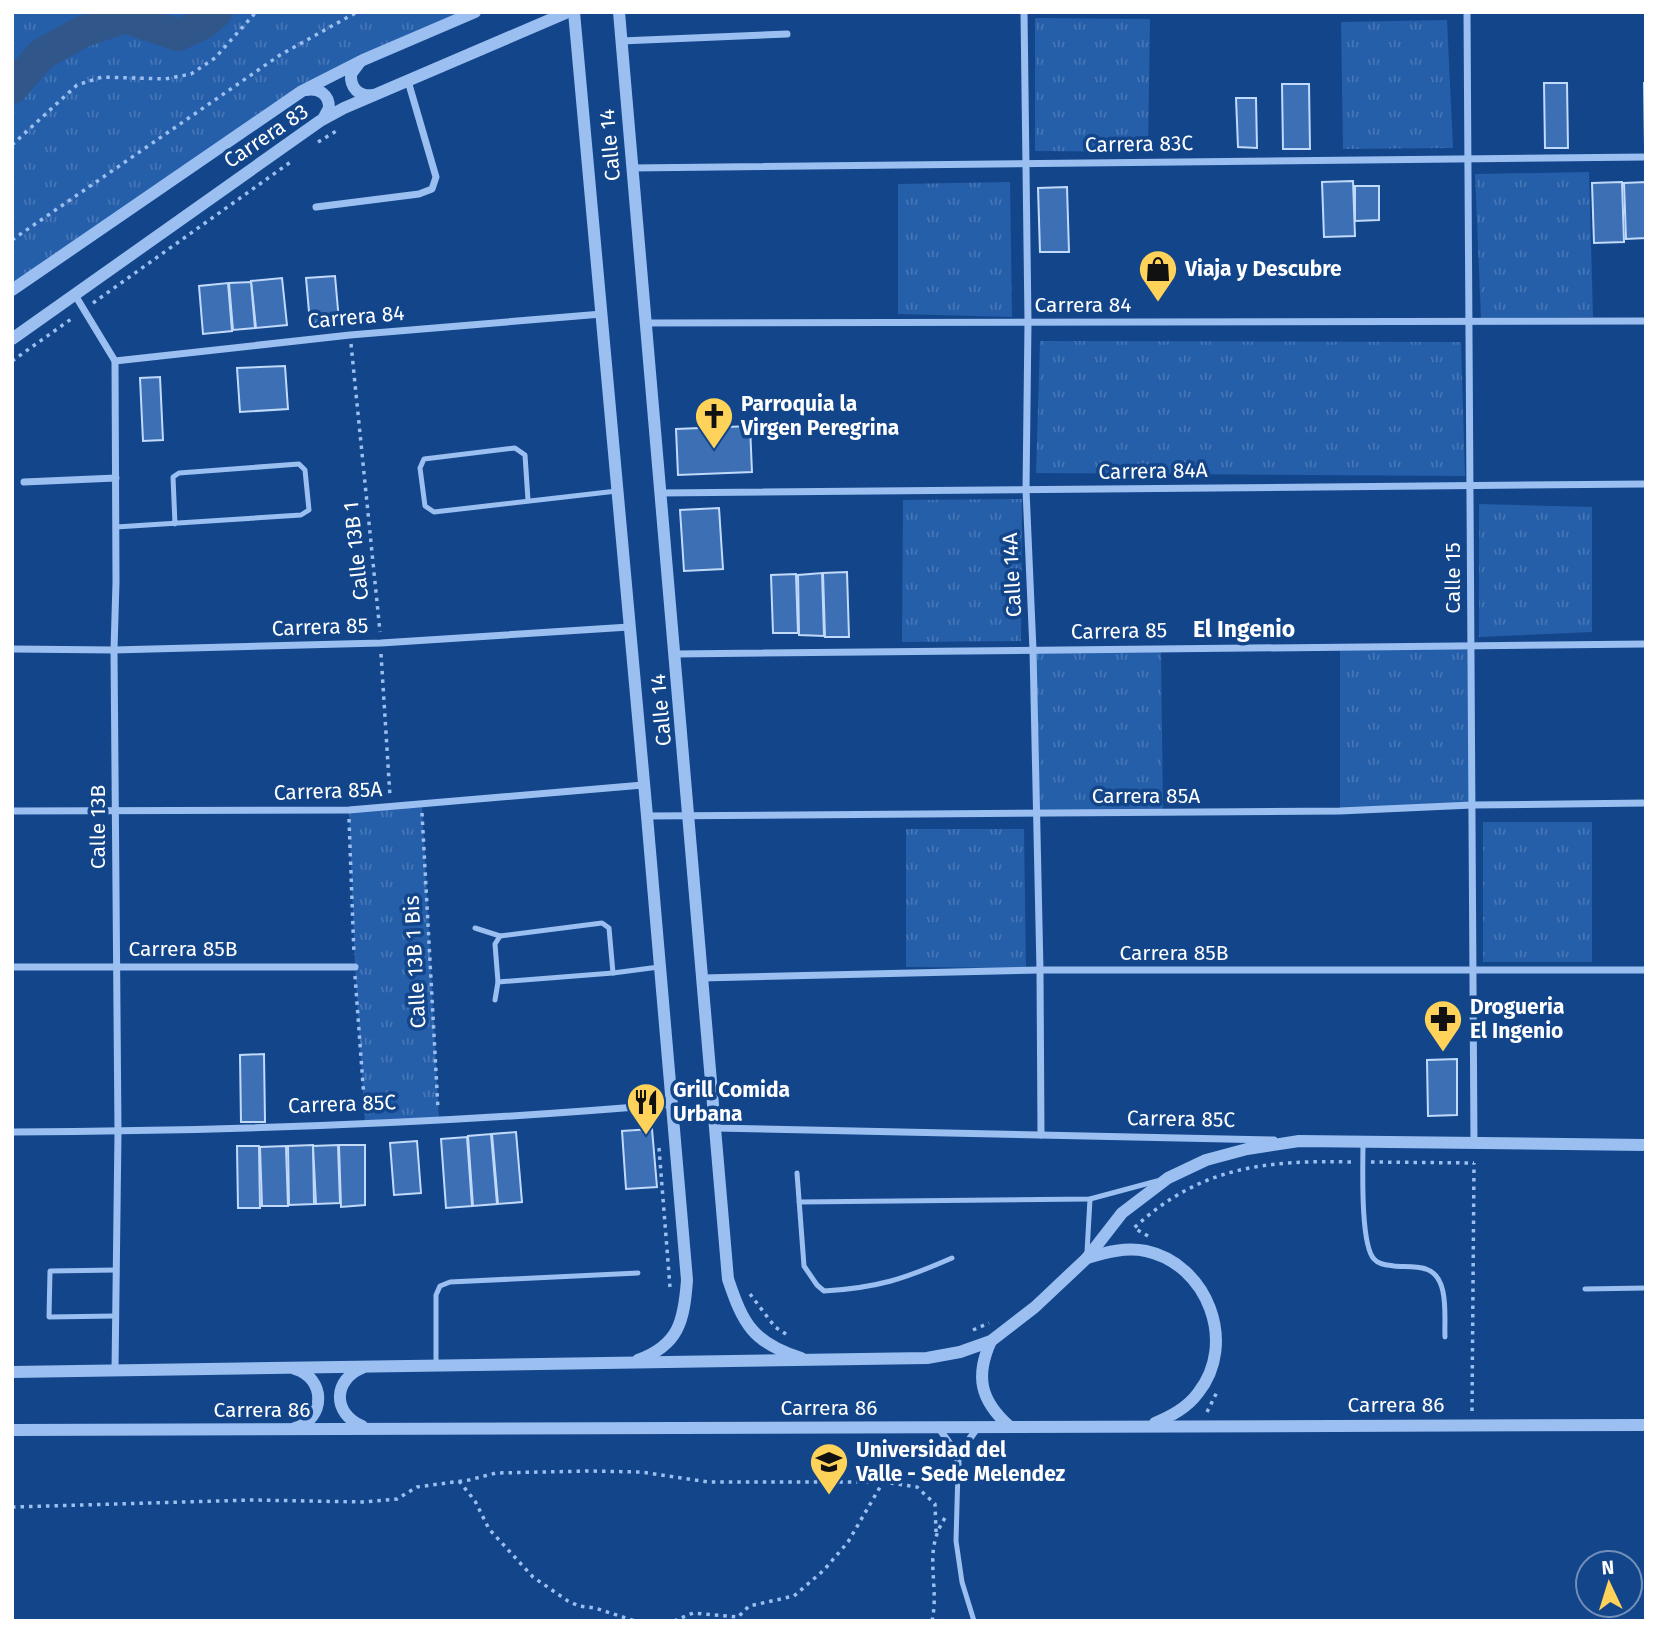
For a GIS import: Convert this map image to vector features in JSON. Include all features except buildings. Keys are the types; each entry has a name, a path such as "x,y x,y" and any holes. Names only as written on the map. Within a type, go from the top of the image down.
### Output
{"street":[{"name":"Carrera 83","path":"12,290 302,91 363,60 475,12"},
{"name":"Carrera 83","path":"12,339 320,121 568,12"},
{"name":"Calle 14","path":"574,12 687,1280 685,1312 674,1335 656,1354 628,1364"},
{"name":"Calle 14","path":"619,12 728,1279 738,1311 753,1332 777,1350 811,1361"},
{"name":"Calle 14A","path":"1024,12 1028,322 1026,490 1033,650 1041,1135"},
{"name":"Calle 15","path":"1467,12 1474,1144"},
{"path":"621,41 787,34"},
{"path":"363,60 351,74 353,86 362,94 376,95"},
{"path":"316,207 419,194 432,189 436,177 408,81"},
{"path":"302,91 318,90 327,97 328,113 320,121"},
{"name":"Carrera 83C","path":"632,169 1646,157"},
{"path":"75,295 115,361"},
{"name":"Carrera 84","path":"115,361 350,335 602,314"},
{"name":"Carrera 84","path":"645,323 1646,321"},
{"name":"Calle 13B","path":"115,361 114,650 118,1132 115,1371"},
{"path":"24,482 116,478"},
{"name":"Carrera 84A","path":"660,494 1646,484"},
{"name":"Carrera 85","path":"12,649 114,650 381,643 629,628"},
{"name":"Carrera 85","path":"676,654 1646,645"},
{"name":"Carrera 85A","path":"12,811 349,810 643,785"},
{"name":"Carrera 85A","path":"647,816 1340,811 1472,805 1646,803"},
{"name":"Carrera 85B","path":"12,967 355,967"},
{"name":"Carrera 85B","path":"702,978 1040,970 1646,970"},
{"name":"Carrera 85C","path":"12,1132 118,1132 439,1119 672,1104"},
{"name":"Carrera 85C","path":"715,1128 1363,1143 1646,1145"},
{"path":"1009,1426 995,1413 985,1397 981,1378 983,1358 991,1341 1035,1307 1087,1258 1122,1213 1168,1178 1206,1160 1247,1149 1299,1141"},
{"path":"1087,1258 1116,1250 1146,1251 1173,1262 1196,1281 1211,1307 1217,1336 1213,1365 1199,1392 1178,1412 1151,1425"},
{"name":"Carrera 86","path":"12,1372 892,1360 927,1358 960,1352 991,1341"},
{"path":"363,1367 352,1372 345,1380 340,1390 340,1401 350,1420 370,1429"},
{"path":"291,1368 303,1371 313,1380 319,1392 319,1405 314,1417 304,1426 291,1429"},
{"name":"Carrera 86","path":"12,1430 1646,1425"},
{"path":"938,1426 958,1455 958,1471"},
{"path":"958,1455 979,1426"}],"lane":[{"path":"528,500 525,454 515,448 424,459 420,468 425,506 434,512 617,491"},
{"path":"116,527 175,524 300,515 309,510 305,470 299,464 179,473 173,477 175,524"},
{"path":"475,928 500,936 602,923 609,928 613,973"},
{"path":"495,1000 498,982 495,944 500,936"},
{"path":"498,982 659,967"},
{"path":"1363,1143 1365,1223 1369,1251 1374,1260 1383,1265 1426,1269 1437,1276 1443,1290 1445,1337"},
{"path":"797,1173 804,1266 824,1291 863,1289 907,1278 952,1258"},
{"path":"799,1202 1090,1199 1168,1178"},
{"path":"1087,1258 1090,1199"},
{"path":"115,1316 49,1317 50,1271 116,1270"},
{"path":"436,1366 436,1295 440,1286 450,1282 638,1273"},
{"path":"1585,1289 1646,1288"},
{"path":"958,1471 956,1541 962,1582 974,1621"}],"path":[{"path":"12,145 77,85 102,77 165,79 191,74 215,58 256,12"},
{"path":"12,240 280,55 357,12"},
{"path":"318,142 348,124"},
{"path":"93,304 296,158"},
{"path":"12,361 74,317"},
{"name":"Calle 13B 1","path":"350,335 381,643 391,807"},
{"name":"Calle 13B 1 Bis","path":"422,804 439,1119"},
{"path":"1471,1424 1474,1144"},
{"path":"1156,1240 1134,1228 1177,1194 1209,1178 1253,1166 1300,1161 1474,1163"},
{"path":"749,1292 775,1327 794,1340"},
{"path":"972,1331 991,1322"},
{"path":"1218,1412 1205,1412 1216,1395 1220,1382"},
{"path":"12,1507 254,1500 364,1502 397,1499 416,1487 496,1473 642,1472 709,1482 883,1482 917,1487 935,1504 936,1532 933,1550 936,1603 932,1621"},
{"path":"459,1481 475,1501 489,1529 533,1577 579,1606 595,1608 635,1621"},
{"path":"674,1621 693,1613 738,1617 749,1606 794,1597 824,1570 848,1542 883,1482"},
{"path":"936,1532 958,1499"}],"green space":[{"path":"12,12 475,12 332,75 12,290"},
{"path":"1035,18 1150,19 1148,152 1035,151"},
{"path":"1447,20 1453,148 1343,149 1341,22"},
{"path":"1589,172 1593,317 1481,318 1475,174"},
{"path":"1010,182 1012,317 898,314 898,184"},
{"path":"1040,341 1461,342 1465,476 1036,473"},
{"path":"1022,499 1021,641 902,642 903,500"},
{"path":"1479,504 1592,507 1592,632 1479,637"},
{"path":"1340,647 1471,647 1472,805 1340,811"},
{"path":"1161,649 1163,813 1035,814 1033,650"},
{"path":"422,804 439,1119 365,1123 349,810"},
{"path":"1483,822 1592,822 1592,962 1483,962"},
{"path":"906,829 1024,829 1026,968 906,967"}],"waterway":[{"path":"12,88 42,54 82,32 125,17 178,35 204,23 216,12"}],"place":[{"name":"Viaja y Descubre","path":"1158,303"},
{"name":"Parroquia la Virgen Peregrina","path":"714,450"},
{"name":"Drogueria El Ingenio","path":"1443,1053"},
{"name":"Grill Comida Urbana","path":"646,1136"},
{"name":"Universidad del Valle - Sede Melendez","path":"829,1496"}],"district":[{"name":"El Ingenio","path":"1244,629"}]}
